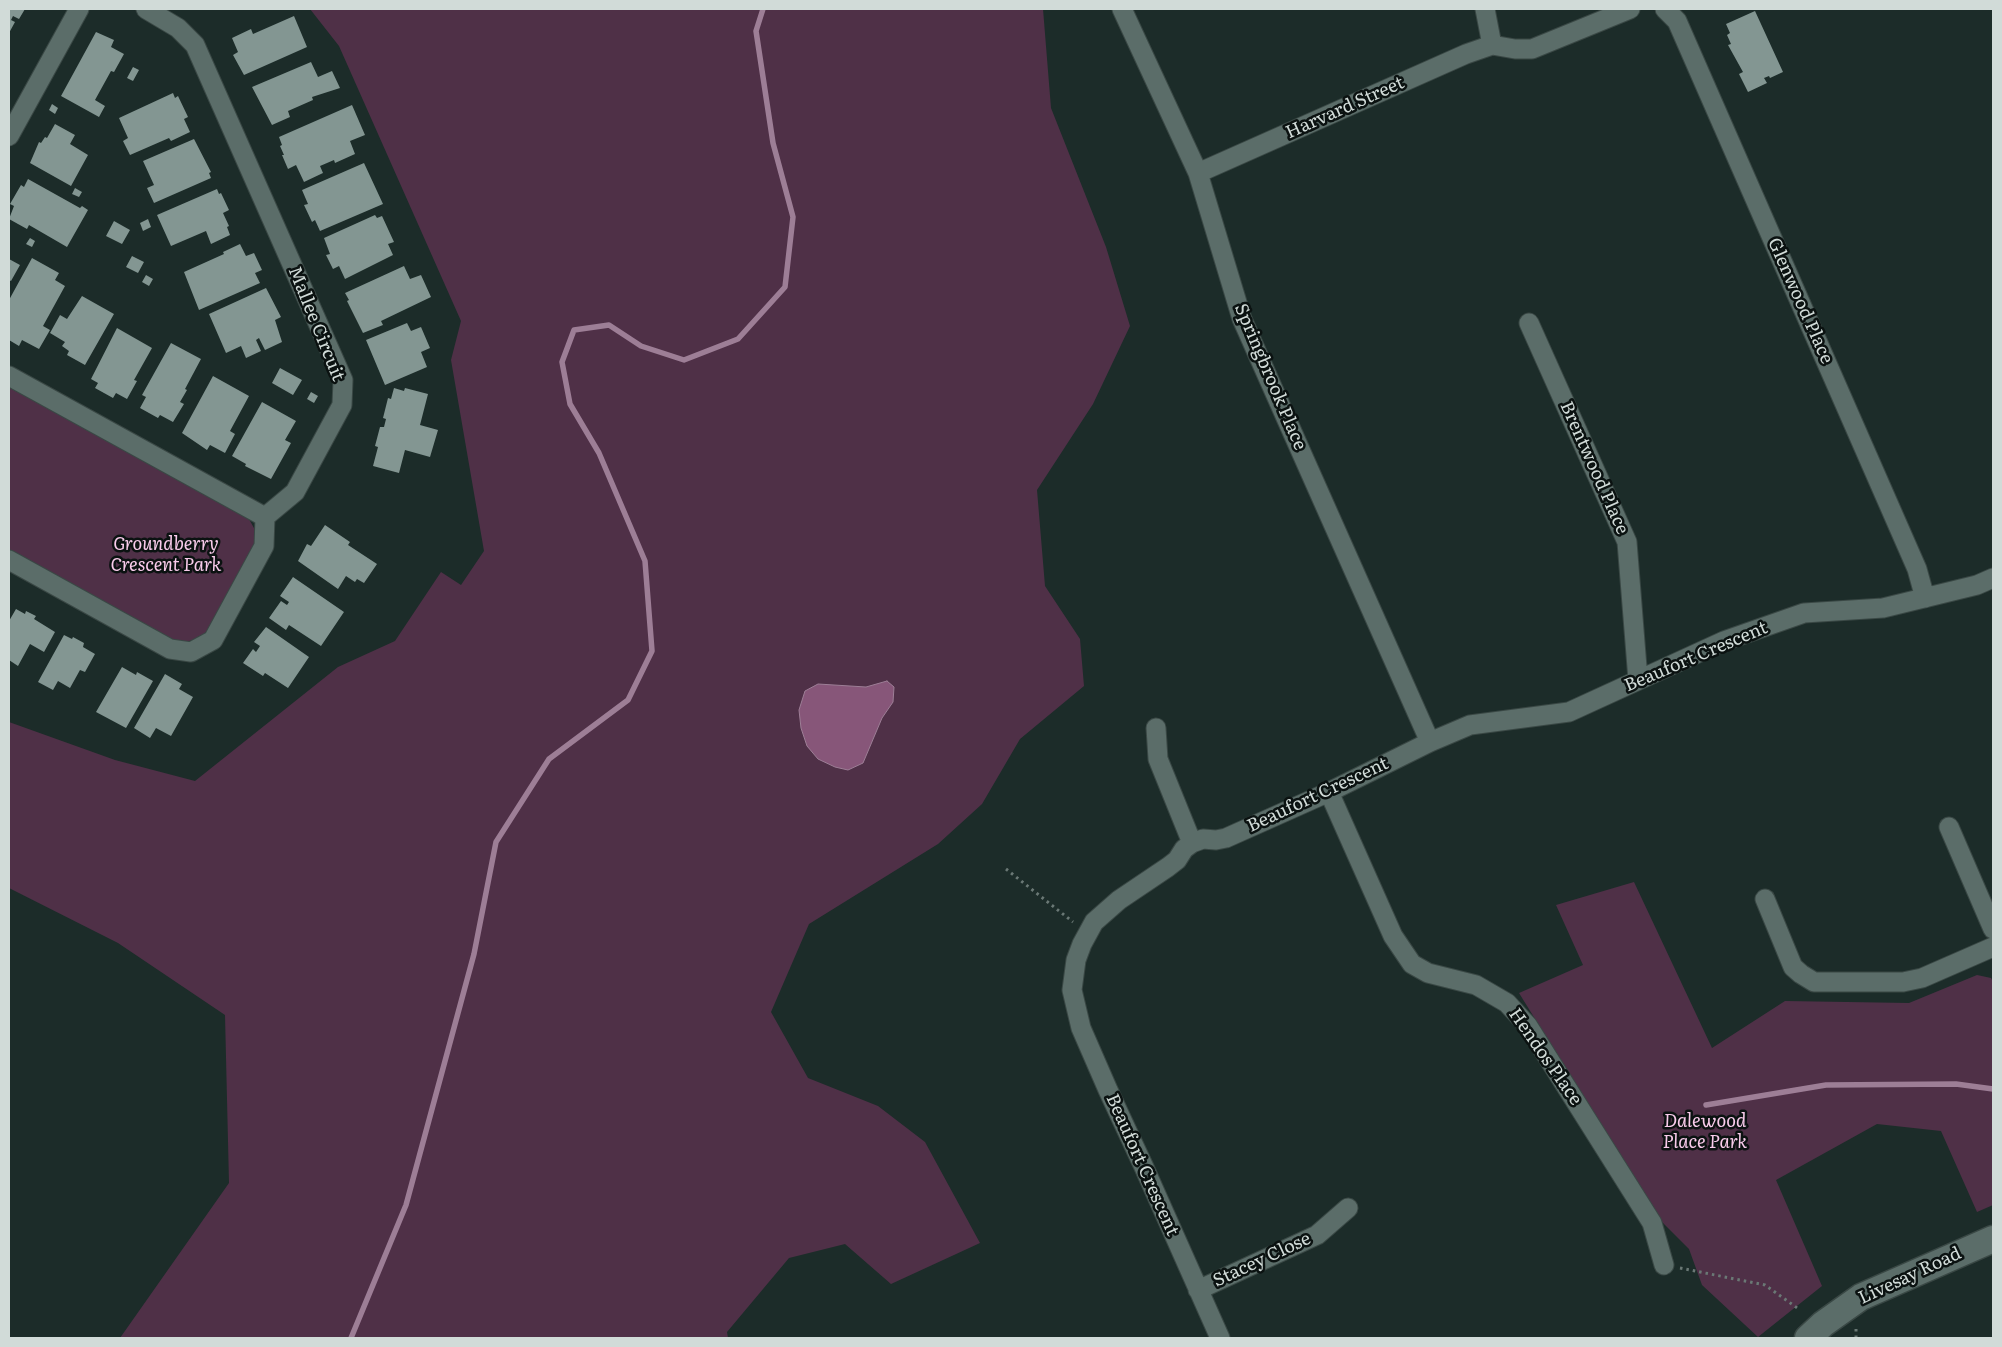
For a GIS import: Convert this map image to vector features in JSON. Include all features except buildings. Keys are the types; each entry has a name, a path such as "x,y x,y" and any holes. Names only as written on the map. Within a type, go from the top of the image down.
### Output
{"street":[{"path":"9,136 79,9"},
{"name":"Mallee Circuit","path":"146,9 178,28 195,45 343,380 342,405 295,492 265,517"},
{"name":"Springbrook Place","path":"1122,9 1198,173 1242,319 1430,742"},
{"path":"1485,9 1492,45 1515,49 1532,49 1630,9"},
{"name":"Glenwood Place","path":"1665,9 1677,20 1917,569 1925,598"},
{"name":"Harvard Street","path":"1198,173 1466,54 1492,45"},
{"name":"Brentwood Place","path":"1529,323 1627,542 1638,680"},
{"path":"9,376 265,517 264,546 213,640 190,652 170,649 9,560"},
{"name":"Beaufort Crescent","path":"1220,1338 1082,1028 1072,990 1076,960 1094,922 1118,900 1177,860 1184,849 1192,843 1204,839 1216,840 1226,838 1329,792 1430,742 1470,726 1569,712 1724,641 1804,613 1883,608 1977,585 1993,578"},
{"path":"1156,728 1158,759 1192,843"},
{"name":"Hendos Place","path":"1329,792 1394,936 1412,964 1428,973 1476,985 1507,1003 1528,1026 1652,1223 1664,1265"},
{"path":"1949,826 1993,929"},
{"path":"1765,899 1793,967 1814,982 1903,982 1922,978 1993,947"},
{"name":"Stacey Close","path":"1198,1290 1318,1235 1348,1208"},
{"name":"Livesay Road","path":"1808,1338 1823,1324 1861,1297 1993,1239"}],"path":[{"path":"1006,869 1074,923"},
{"path":"1664,1265 1765,1285 1800,1310"},
{"path":"1856,1325 1856,1338"}],"green space":[{"path":"310,9 1043,9 1051,108 1106,247 1130,326 1093,404 1037,490 1045,586 1080,639 1084,686 1020,739 982,804 938,844 809,924 771,1012 808,1078 878,1106 925,1142 980,1243 891,1284 845,1244 789,1258 727,1332 728,1338 120,1338 229,1183 225,1015 118,943 9,888 9,722 115,760 195,781 338,667 395,641 441,572 461,585 484,551 451,360 461,321 339,46"},
{"name":"Groundberry Crescent Park","path":"9,385 249,519 255,530 256,542 209,630 202,636 187,642 174,642 9,551"},
{"name":"Dalewood Place Park","path":"1634,882 1712,1048 1785,1001 1909,1003 1977,975 1991,978 1993,982 1993,1205 1977,1212 1941,1131 1877,1124 1776,1180 1822,1286 1758,1337 1702,1285 1689,1249 1659,1219 1519,993 1583,965 1556,905"}],"shaded area":[{"path":"887,681 894,687 893,702 882,718 863,763 848,770 835,767 818,759 807,746 801,728 799,710 805,691 818,684 866,687"}],"waterway":[{"path":"351,1338 406,1205 474,954 496,842 549,759 628,700 652,651 645,561 599,453 570,404 562,362 574,330 609,325 641,346 684,360 738,339 785,287 793,217 773,143 756,31 763,9"},
{"path":"1706,1105 1826,1085 1956,1084 1993,1089"}]}
